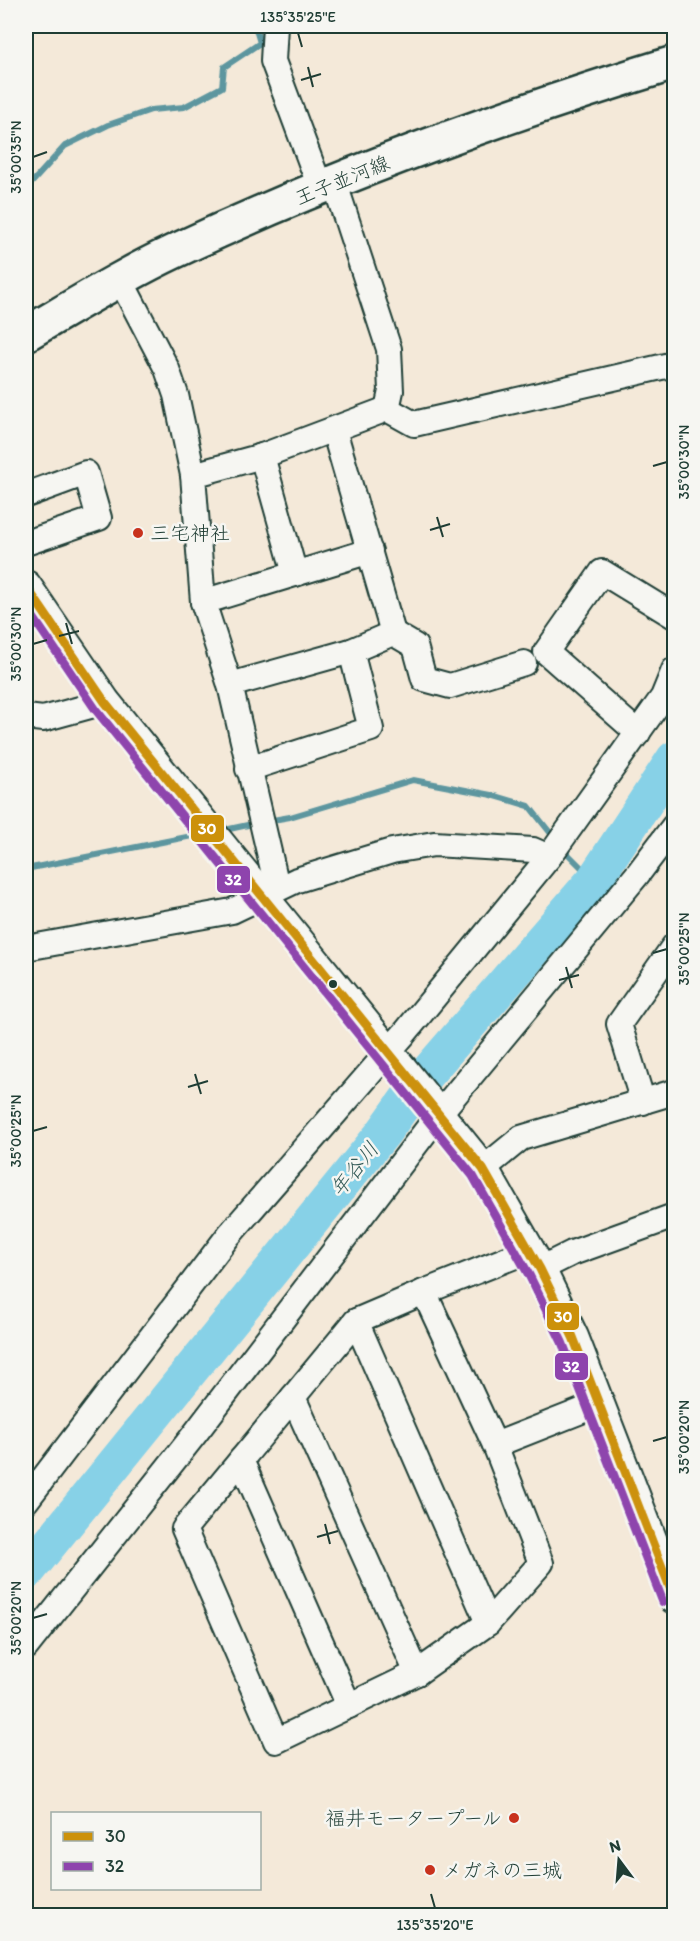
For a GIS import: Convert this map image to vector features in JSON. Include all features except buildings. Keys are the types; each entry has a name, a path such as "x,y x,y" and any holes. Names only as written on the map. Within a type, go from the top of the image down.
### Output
{"main road":[{"name":"王子並河線","path":"26,333 171,253 327,184 574,93 675,63"}],"street":[{"path":"275,26 273,61 327,184 389,349 391,391 387,409"},
{"path":"121,280 168,369 176,395 193,475 203,602 230,685 275,879 264,897"},
{"path":"387,409 414,424 675,364"},
{"path":"193,475 262,456 387,409"},
{"path":"334,430 393,633 415,646 424,679 450,686 524,663"},
{"path":"262,456 296,574"},
{"path":"26,495 86,473 99,518 26,543"},
{"path":"203,602 370,551"},
{"path":"638,733 546,652 602,572 675,616"},
{"path":"26,586 105,702 483,1169 535,1259 573,1337 669,1568 675,1598"},
{"path":"230,685 351,651 393,633"},
{"path":"248,769 371,729 351,651"},
{"path":"26,1501 229,1235 394,1059 404,1034 549,857 663,697 675,670"},
{"path":"26,717 43,719 105,702"},
{"path":"26,1647 194,1435 435,1110 629,885 675,826"},
{"path":"26,948 232,911 297,880 392,851 434,844 533,850 549,857"},
{"path":"643,1102 619,1024 675,946"},
{"path":"483,1169 521,1138 675,1092"},
{"path":"424,1292 495,1445 542,1563 488,1623 417,1673 276,1741 184,1529 356,1322 424,1292 535,1259 572,1253 675,1216"},
{"path":"356,1322 488,1623"},
{"path":"293,1397 417,1673"},
{"path":"495,1445 599,1404"},
{"path":"242,1460 349,1706"}],"waterway":[{"path":"26,189 65,146 108,125 151,110 184,107 222,87 224,67 260,43 255,26"},
{"name":"年谷川","path":"26,1573 383,1133 421,1080 594,880 674,759"},
{"path":"267,821 290,817 413,780 492,795 529,806 556,840"},
{"path":"220,831 257,823"},
{"path":"26,869 202,834"},
{"path":"562,848 594,880"}],"transit line":[{"name":"30","path":"26,586 105,702 483,1169 540,1269 573,1337 674,1598"},
{"name":"32","path":"26,607 96,710 473,1176 529,1275 562,1342 663,1602"}],"place":[{"name":"三宅神社","path":"138,533"},
{"name":"福井モータープール","path":"514,1818"},
{"name":"メガネの三城","path":"430,1870"}]}
